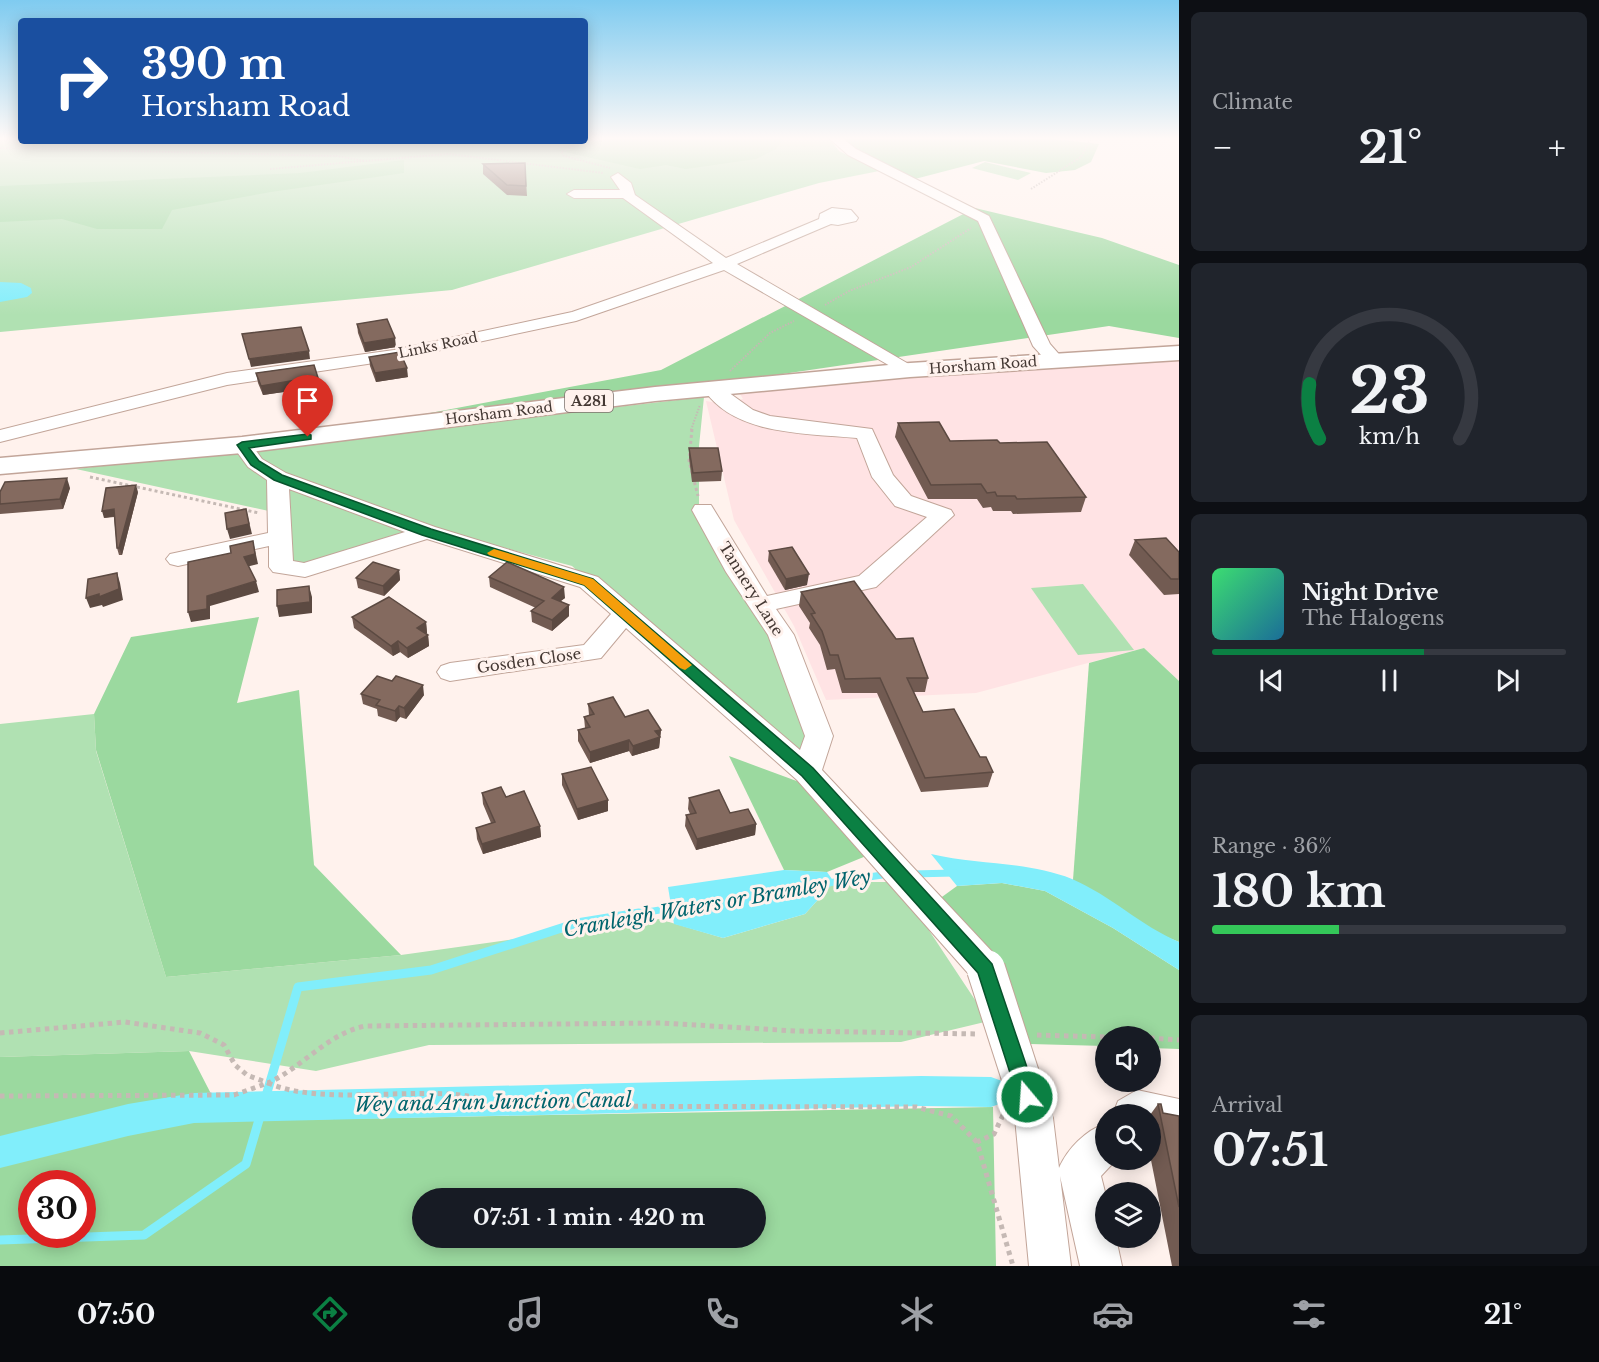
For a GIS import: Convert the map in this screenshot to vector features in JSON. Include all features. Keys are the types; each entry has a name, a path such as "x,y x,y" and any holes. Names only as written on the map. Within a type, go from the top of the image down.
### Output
{"main road":[{"name":"Horsham Road","path":"1,468 242,445 596,400 710,391 910,370 1179,353"}],"street":[{"path":"640,197 725,264 910,370"},
{"path":"943,197 984,219 1042,346 1056,361"},
{"name":"Links Road","path":"0,436 226,379 394,355 576,316 725,264 830,219"},
{"path":"682,250 695,257 725,264"},
{"path":"710,391 723,401 762,420 866,433 883,477 903,501 943,515 867,582 760,605"},
{"path":"242,445 255,463 278,478 427,532 589,582 807,772 986,969 1020,1111 1050,1266"},
{"path":"278,478 281,567 305,570 427,532"},
{"name":"Tannery Lane","path":"703,510 738,572 781,636 819,736 807,772"},
{"path":"178,559 280,527"},
{"name":"Gosden Close","path":"450,672 592,652 625,613"},
{"path":"1161,1114 1179,1118"},
{"path":"1095,1153 1078,1169 1101,1266"}],"path":[{"path":"703,510 689,472 688,433 710,391 770,333 849,291 911,267 984,219"},
{"path":"84,476 280,527"},
{"path":"0,1033 125,1022 200,1033 224,1046 235,1065 247,1075 284,1090 321,1093 470,1096 494,1106 916,1107 954,1116 964,1123 977,1142 1013,1266"},
{"path":"0,1096 234,1095 283,1077 313,1058 338,1035 365,1026 662,1023 796,1031 990,1034"},
{"path":"1025,1035 1095,1037"},
{"path":"1161,1039 1179,1040"},
{"path":"977,1142 994,1134 1001,1125 1020,1111"}],"shaded area":[{"path":"1179,359 1179,681 1144,648 976,693 826,700 794,626 734,520 706,401 723,404 743,399 739,392 842,382"}],"green space":[{"path":"0,197 771,197 452,290 0,332"},
{"path":"0,197 243,197 172,210 162,229 97,229 62,219 0,222"},
{"path":"975,208 1102,238 1179,265 1179,338 1109,326 722,383 414,416 661,370"},
{"path":"704,397 699,446 699,520 772,617 828,738 807,779 572,566 431,528 294,568 278,513 76,469"},
{"path":"1083,584 1134,650 1078,655 1031,588"},
{"path":"259,617 237,703 299,690 314,865 401,955 166,977 96,750 94,714 131,637"},
{"path":"1144,648 1179,681 1179,942 1157,933 1073,880 1089,663"},
{"path":"94,714 96,751 166,977 401,955 659,919 723,938 805,914 834,882 897,882 989,1021 901,1042 429,1045 316,1071 189,1051 0,1057 0,724"},
{"path":"729,756 802,783 871,854 827,872 784,870"},
{"path":"1002,883 1045,891 1113,928 1179,970 1179,1049 1161,1048 1161,1026 1095,1026 1095,1046 1030,1044 1014,997 935,902 957,886"},
{"path":"189,1051 225,1121 993,1107 996,1266 0,1266 0,1057"}],"water":[{"path":"0,282 21,283 31,288 32,293 27,297 0,302"},
{"path":"931,854 1037,869 1072,879 1179,942 1179,970 1113,928 1045,891 1002,883 957,886"},
{"path":"784,870 827,872 834,882 805,914 723,938 674,924 668,887"}],"building":[{"path":"387,319 395,338 364,343 357,324"},
{"path":"301,327 309,351 249,359 242,334"},
{"path":"400,352 407,368 375,373 369,357"},
{"path":"314,365 319,381 303,383 302,379 261,386 256,373"},
{"path":"939,422 950,441 1047,442 1086,497 1017,499 1015,496 997,496 995,492 987,493 981,484 931,485 898,423"},
{"path":"689,448 718,448 722,471 693,473"},
{"path":"67,478 60,499 0,504 0,492 5,482"},
{"path":"136,485 119,548 117,548 114,509 102,511 106,488"},
{"path":"246,509 249,524 227,529 225,513"},
{"path":"1166,538 1179,552 1179,579 1171,579 1135,540"},
{"path":"253,541 255,554 244,557 256,581 207,596 207,609 188,612 188,562 231,553 230,546"},
{"path":"792,547 809,574 786,579 769,551"},
{"path":"373,562 399,570 383,586 356,578"},
{"path":"507,562 564,587 552,598 569,605 552,620 531,611 544,601 489,577"},
{"path":"117,573 119,589 99,597 99,594 86,598 88,579"},
{"path":"854,581 896,639 913,638 928,678 907,678 923,712 954,709 980,757 986,757 993,772 925,778 880,678 845,679 838,655 830,655 822,631 811,614 815,613 801,592"},
{"path":"309,586 310,602 277,606 277,590"},
{"path":"389,597 426,622 417,628 428,635 407,648 398,641 391,646 352,617"},
{"path":"377,676 392,681 396,676 423,685 404,708 399,706 395,711 376,705 380,700 361,694"},
{"path":"613,697 625,717 648,710 661,730 655,731 660,737 633,746 629,740 590,752 578,730 590,727 584,717 594,714 588,704"},
{"path":"591,767 608,800 577,809 562,774"},
{"path":"501,787 506,797 524,791 540,826 482,844 476,828 495,822 482,793"},
{"path":"719,790 730,813 748,809 756,824 697,839 686,815 696,813 689,798"},
{"path":"1161,1104 1163,1113 1179,1116 1179,1207 1161,1119"}],"waterway":[{"name":"Cranleigh Waters or Bramley Wey","path":"911,874 955,873"},
{"name":"Cranleigh Waters or Bramley Wey","path":"828,883 889,874"},
{"name":"Cranleigh Waters or Bramley Wey","path":"629,915 678,907"},
{"name":"Cranleigh Waters or Bramley Wey","path":"0,1240 144,1235 246,1164 298,987 431,970 577,923 639,913"},
{"name":"Wey and Arun Junction Canal","path":"0,1152 128,1120 194,1108 921,1091 991,1092"}],"slow traffic":[{"path":"494,553 589,582 685,665"}],"route":[{"path":"308,437 242,445 255,463 278,478 427,532 589,582 807,772 986,969 1027,1097"}]}
